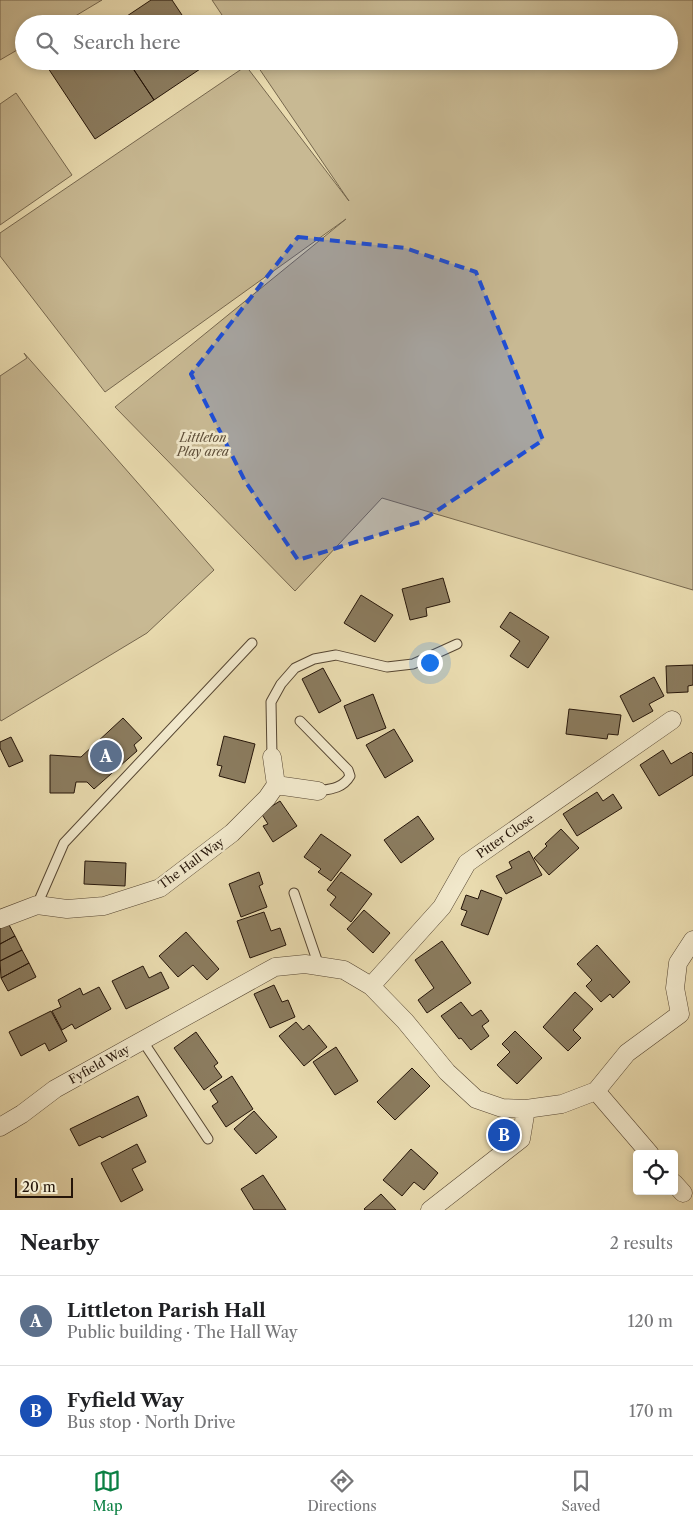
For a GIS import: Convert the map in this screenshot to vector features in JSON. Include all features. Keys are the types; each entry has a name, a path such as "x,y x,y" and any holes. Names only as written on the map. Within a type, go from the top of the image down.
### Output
{"street":[{"name":"Pitter Close","path":"371,986 442,907 467,863 672,720"},
{"path":"272,757 276,785 318,791"},
{"name":"The Hall Way","path":"0,920 37,905 67,909 104,906 160,888 232,833 267,798 276,785"},
{"path":"647,1150 596,1091 628,1053 686,1016 675,988 678,963 693,940"},
{"name":"Fyfield Way","path":"0,1126 22,1114 55,1089 275,967 306,964 344,970 371,986 405,1021 447,1072 476,1099 502,1108 526,1109 562,1104 596,1091"},
{"path":"430,1210 521,1139 526,1109"}],"lane":[{"path":"37,905 64,843 252,643"},
{"path":"272,757 271,702 281,684 294,668 314,659 336,655 387,667 412,664 457,644"},
{"path":"300,721 348,770 350,776 346,782 336,788 318,791"},
{"path":"294,893 319,966"},
{"path":"142,1040 208,1140"}],"highlighted area":[{"path":"298,237 405,248 476,272 543,440 420,522 298,560 245,481 191,374"}],"green space":[{"path":"0,0 102,0 77,15 15,15 15,51 0,60"},
{"name":"Littleton Play area","path":"212,0 693,0 693,590 382,498 295,591 115,407 346,219 105,392 0,256 0,233 240,70 249,70 349,201 260,70 678,70 678,15 222,15"},
{"path":"16,93 72,175 0,225 0,104"},
{"path":"24,353 214,570 147,633 1,721 0,376 27,358"}],"building":[{"path":"151,0 172,0 182,15 128,15"},
{"path":"49,70 134,70 154,100 95,139"},
{"path":"134,70 199,70 154,100"},
{"path":"443,578 450,602 426,608 427,616 410,620 402,589"},
{"path":"361,595 393,615 375,642 344,623"},
{"path":"510,612 549,637 528,668 510,656 520,641 500,627"},
{"path":"693,665 693,685 688,686 688,692 667,693 666,666"},
{"path":"323,668 341,701 319,713 302,679"},
{"path":"654,677 664,696 649,704 653,711 633,722 620,696"},
{"path":"373,694 386,728 357,739 344,706"},
{"path":"569,709 621,715 618,735 608,734 607,739 566,734"},
{"path":"123,718 142,738 134,745 137,751 94,789 87,782 76,782 74,793 50,793 50,755 81,757"},
{"path":"394,729 413,761 385,778 366,745"},
{"path":"224,736 255,744 245,783 219,776 222,766 217,765"},
{"path":"11,737 23,761 9,767 0,748 0,742"},
{"path":"663,750 671,764 691,752 693,754 693,775 659,796 640,765"},
{"path":"597,792 603,801 613,794 622,808 577,836 563,814"},
{"path":"280,801 297,826 273,842 263,826 268,824 261,813"},
{"path":"418,816 434,839 401,863 384,840"},
{"path":"561,829 579,848 549,875 534,858"},
{"path":"321,834 351,855 331,881 318,872 321,869 304,857"},
{"path":"529,851 542,875 506,894 496,876 512,868 509,862"},
{"path":"85,861 126,863 125,886 84,884"},
{"path":"259,872 263,884 259,886 267,907 241,917 229,884"},
{"path":"341,872 372,894 351,922 330,905 336,897 327,890"},
{"path":"481,890 502,898 488,935 461,925 467,911 461,909 466,895 478,899"},
{"path":"364,910 390,933 373,953 347,929"},
{"path":"264,912 271,931 280,928 286,945 250,958 237,921"},
{"path":"8,923 15,936 0,944 0,927"},
{"path":"186,932 219,969 207,980 193,965 178,977 159,956"},
{"path":"15,936 22,950 0,961 0,944"},
{"path":"442,941 471,983 427,1013 418,1000 434,988 415,960"},
{"path":"597,945 630,982 613,998 610,994 601,1002 586,986 592,980 577,964"},
{"path":"22,950 29,963 1,978 0,961"},
{"path":"29,963 36,977 8,991 1,978"},
{"path":"143,966 149,978 161,972 169,988 126,1009 112,981"},
{"path":"274,985 282,1002 288,1000 295,1017 270,1028 254,994"},
{"path":"99,987 111,1009 75,1029 72,1024 62,1030 52,1011 61,1007 58,1000 80,988 83,995"},
{"path":"575,992 593,1009 573,1030 581,1038 568,1051 543,1027"},
{"path":"461,1002 472,1016 481,1010 489,1021 482,1026 489,1036 471,1050 461,1038 459,1039 441,1016"},
{"path":"51,1011 67,1041 49,1051 45,1043 21,1056 9,1032"},
{"path":"296,1022 303,1030 309,1025 327,1047 304,1066 279,1036"},
{"path":"515,1031 542,1058 517,1084 497,1065 510,1052 502,1044"},
{"path":"196,1032 218,1063 214,1066 222,1077 204,1090 174,1048"},
{"path":"336,1047 358,1081 335,1095 313,1062"},
{"path":"412,1068 430,1086 395,1120 377,1102"},
{"path":"232,1076 253,1109 226,1127 212,1106 218,1102 210,1090"},
{"path":"138,1096 147,1116 102,1138 100,1136 79,1146 70,1129"},
{"path":"254,1111 277,1137 256,1154 234,1129"},
{"path":"137,1144 146,1162 132,1169 143,1190 121,1202 101,1163"},
{"path":"411,1149 438,1173 424,1190 414,1182 402,1196 383,1180"},
{"path":"263,1175 286,1210 254,1210 241,1189"},
{"path":"381,1194 396,1210 364,1209"}],"place":[{"name":"Littleton Parish Hall","path":"106,756"},
{"name":"Fyfield Way","path":"504,1135"}]}
